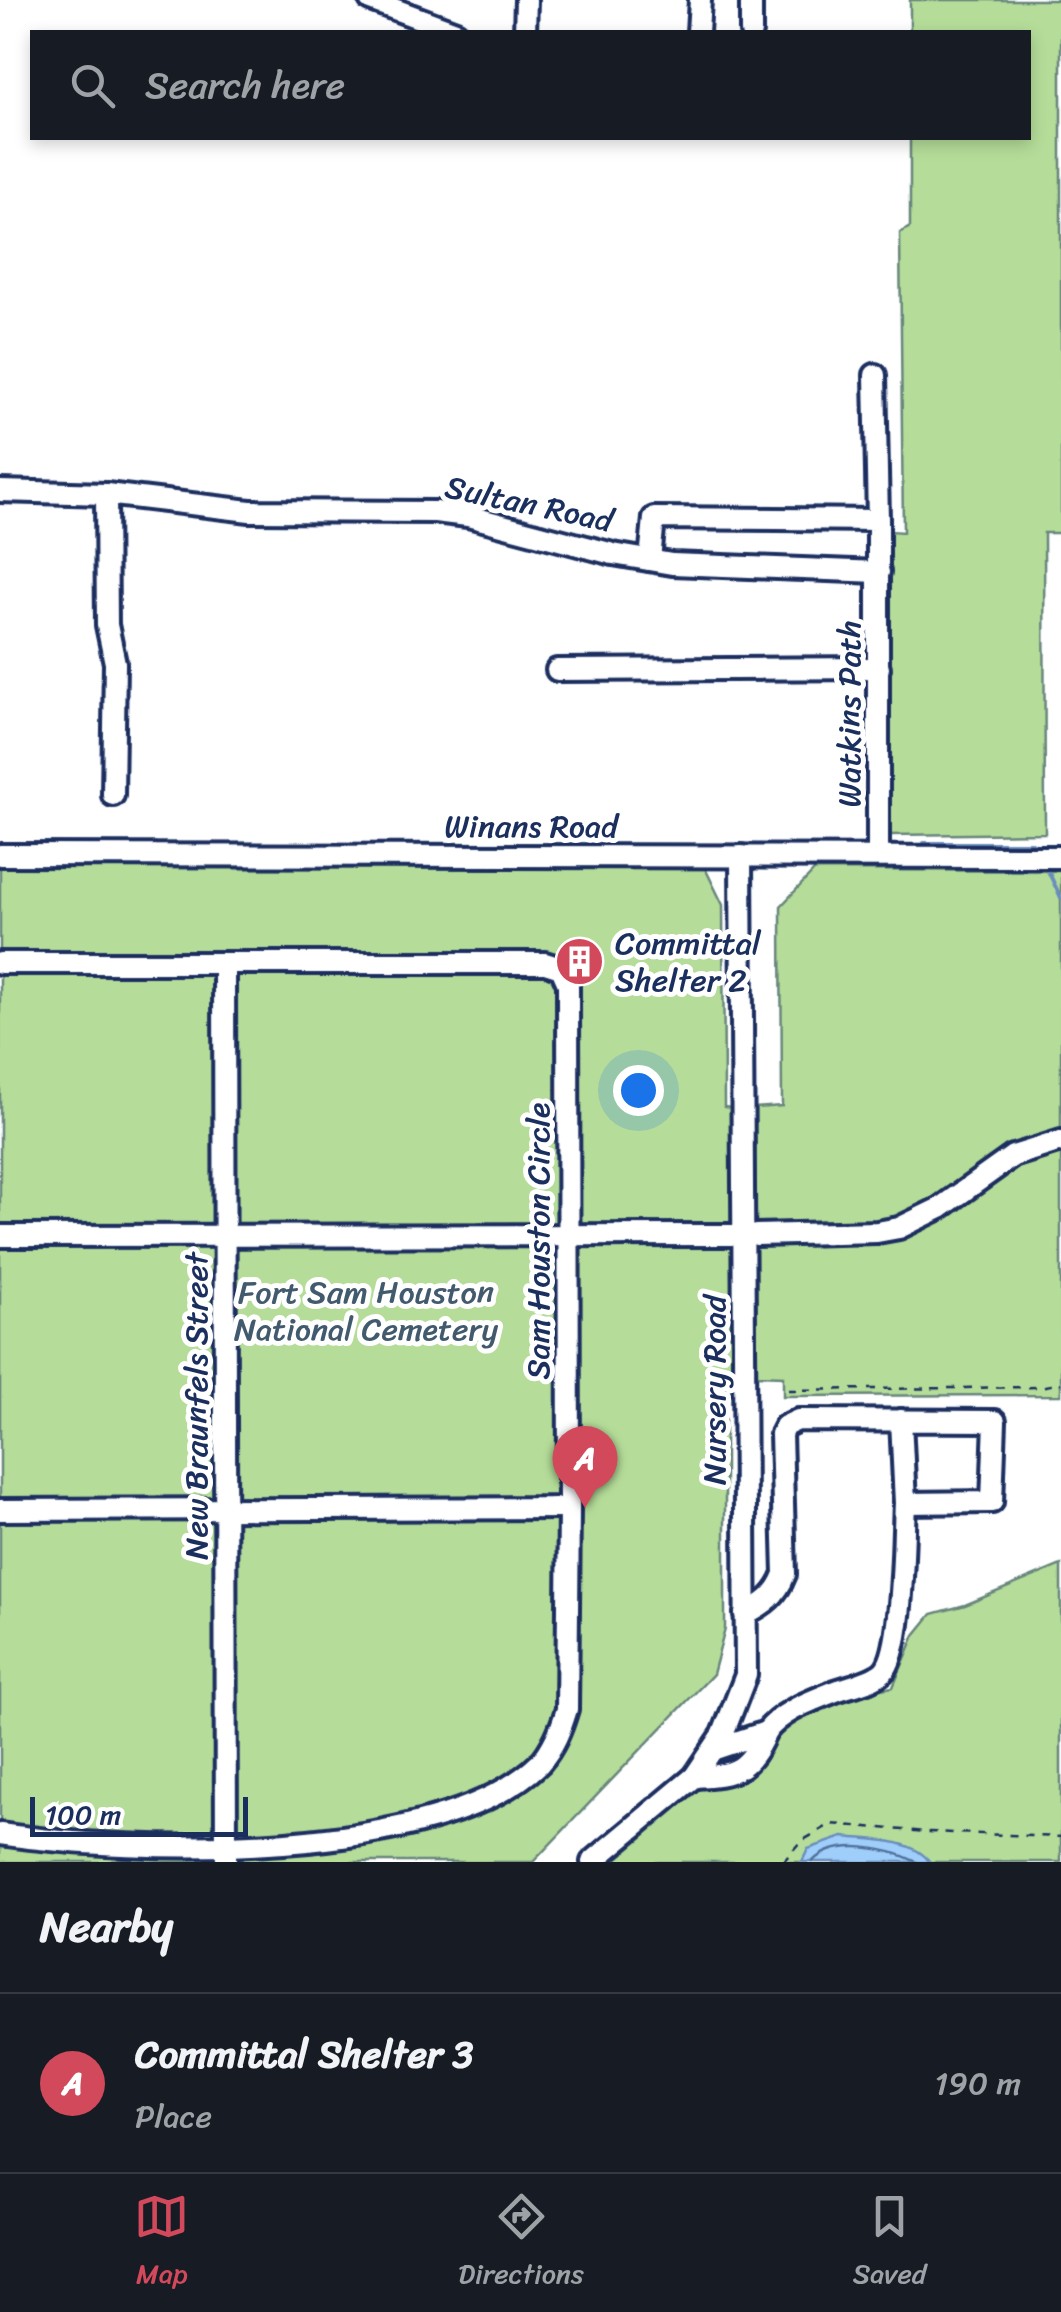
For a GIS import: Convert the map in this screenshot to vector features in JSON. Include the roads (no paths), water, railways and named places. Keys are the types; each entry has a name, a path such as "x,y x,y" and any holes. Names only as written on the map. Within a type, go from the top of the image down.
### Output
{"street":[{"path":"370,0 451,30"},
{"path":"525,30 526,0"},
{"path":"698,30 700,0"},
{"path":"751,0 751,30"},
{"name":"Watkins Path","path":"875,374 878,856"},
{"name":"Sultan Road","path":"0,492 106,494 250,511 436,512 468,516 650,560 706,566 879,572"},
{"path":"106,494 107,625 115,663 114,794"},
{"path":"650,560 654,518 878,520"},
{"path":"558,670 879,668"},
{"name":"Winans Road","path":"0,855 1061,857"},
{"name":"Nursery Road","path":"592,1862 694,1778 715,1749 746,1675 741,856"},
{"name":"Sam Houston Circle","path":"0,963 545,962 560,968 568,984 569,1508 569,1698 558,1736 540,1762 497,1795 405,1831 331,1845 226,1855 0,1834"},
{"name":"New Braunfels Street","path":"224,964 226,1855"},
{"path":"756,1235 845,1234 899,1228 940,1208 1013,1156 1061,1141"},
{"path":"0,1236 732,1235"},
{"path":"745,1614 767,1602 785,1574 781,1434 784,1426 798,1420 995,1421 992,1502 905,1503"},
{"path":"694,1778 734,1773 748,1764 775,1721 800,1706 885,1670 892,1657 898,1621 905,1503 901,1420"},
{"path":"0,1510 569,1508"},
{"path":"715,1749 766,1732"}],"water":[{"path":"843,1837 902,1844 930,1862 802,1862 808,1849"}],"waterway":[{"path":"924,843 1032,843 1038,847"},
{"path":"1048,871 1061,898"}],"place":[{"name":"Committal Shelter 2","path":"580,961"},
{"name":"Committal Shelter 3","path":"585,1508"}],"park label":[{"name":"Fort Sam Houston National Cemetery","path":"366,1310"}]}
